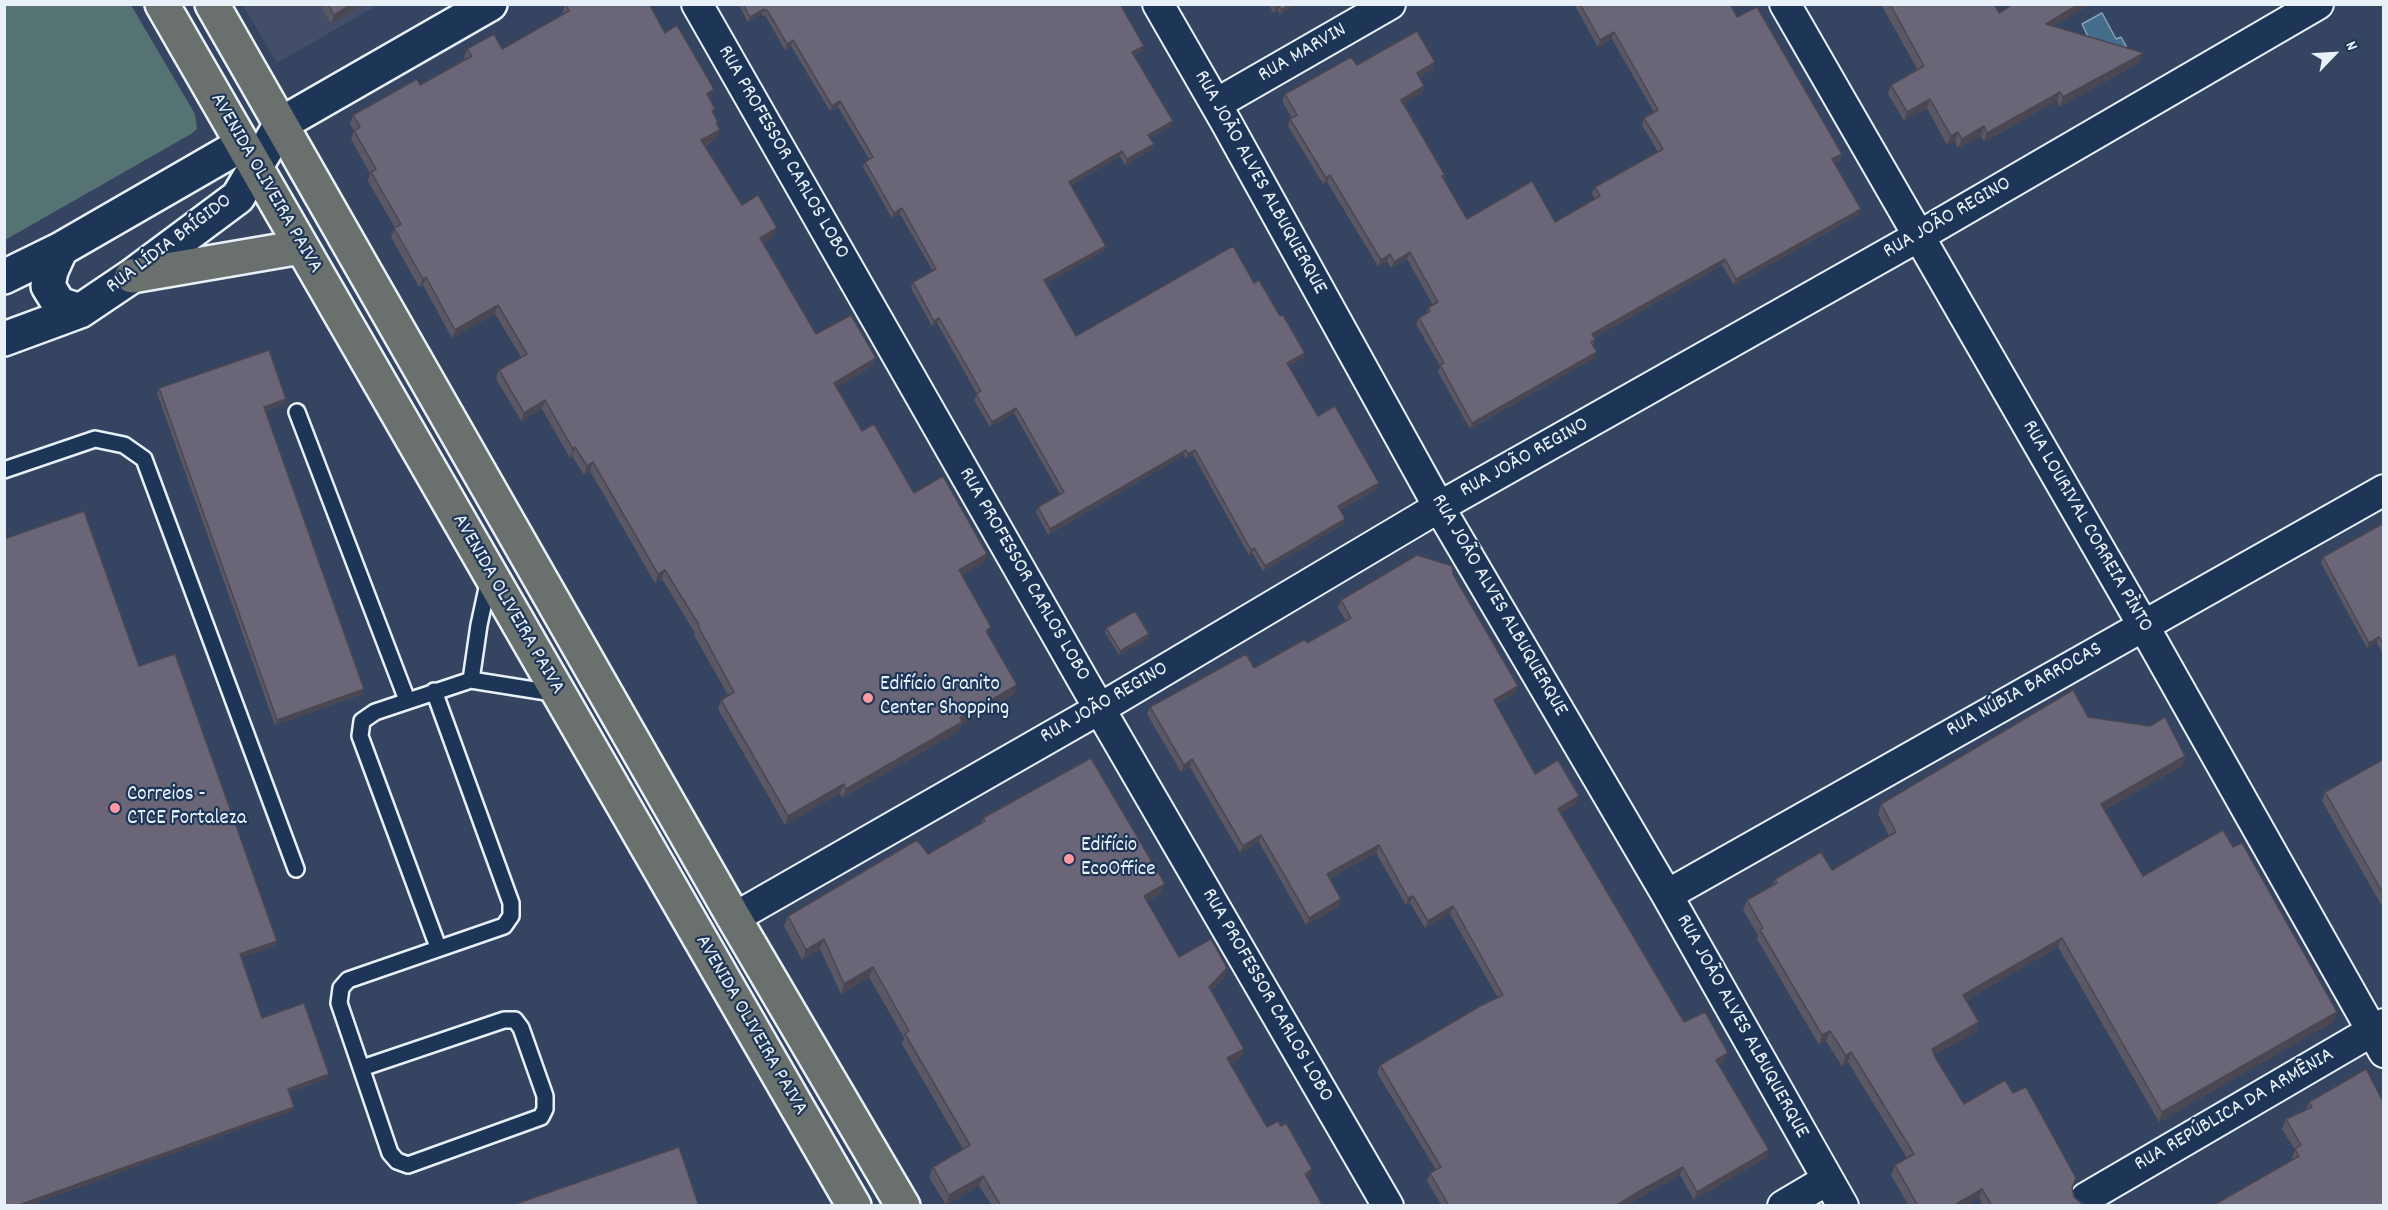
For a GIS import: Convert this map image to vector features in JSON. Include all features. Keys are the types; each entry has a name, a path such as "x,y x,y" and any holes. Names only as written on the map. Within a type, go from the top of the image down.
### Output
{"main road":[{"name":"AVENIDA OLIVEIRA PAIVA","path":"162,4 854,1206"},
{"name":"AVENIDA OLIVEIRA PAIVA","path":"212,4 734,918 903,1206"},
{"path":"132,276 301,247"}],"street":[{"name":"RUA LÍDIA BRÍGIDO","path":"4,277 249,156 281,124 490,4"},
{"name":"RUA PROFESSOR CARLOS LOBO","path":"698,4 1099,709 1388,1206"},
{"name":"RUA JOÃO ALVES ALBUQUERQUE","path":"1158,4 1439,507 1667,895 1843,1206"},
{"name":"RUA MARVIN","path":"1215,104 1390,4"},
{"name":"RUA LOURIVAL CORREIA PÌNTO","path":"1785,4 2380,1036"},
{"name":"RUA JOÃO REGINO","path":"734,918 1099,709 1439,507 1919,236 2318,4"},
{"name":"RUA LÍDIA BRÍGIDO","path":"4,339 80,310 132,276 238,197 249,156"},
{"path":"61,249 51,272 48,286 59,303 80,310"},
{"name":"RUA NÚBIA BARROCAS","path":"1667,895 2384,490"},
{"name":"RUA REPÚBLICA DA ARMÊNIA","path":"2086,1198 2380,1036"},
{"path":"1783,1206 1827,1180"}],"lane":[{"path":"297,412 407,700"},
{"path":"4,470 95,440 124,445 144,459 296,869"},
{"path":"471,680 479,625 490,574"},
{"path":"438,947 360,736 362,721 375,712 471,680 559,694"},
{"path":"362,1068 504,1020 515,1020 521,1028 545,1096 545,1109 541,1117 408,1165 397,1161 390,1153 339,1003 341,988 348,980 504,926 511,916 511,903 434,691"}],"shaded area":[{"path":"243,5 378,5 277,63"},
{"path":"2102,13 2116,39 2121,37 2126,46 2112,54 2093,47 2082,24"}],"green space":[{"path":"5,4 131,5 195,114 197,129 5,240"}],"building":[{"path":"328,4 352,4 334,15"},
{"path":"566,4 649,4 665,33 677,25 714,89 707,94 715,109 712,111 720,130 701,140 742,205 758,195 777,228 760,238 816,334 851,315 876,358 834,383 862,431 874,424 914,493 943,476 987,554 959,570 991,627 986,631 1017,685 960,718 962,722 846,789 844,784 788,816 721,700 734,692 699,625 665,570 658,574 593,462 587,466 575,447 573,449 545,400 524,413 499,370 527,354 498,305 455,330 426,277 423,279 394,228 401,224 371,172 376,169 354,131 360,127 353,115 417,79 420,85 472,56 467,49 494,34 502,49 569,11"},
{"path":"743,4 1120,4 1144,46 1132,52 1173,121 1148,135 1154,144 1127,159 1122,151 1069,182 1106,246 1044,280 1076,336 1233,246 1254,283 1259,280 1305,353 1287,363 1318,416 1335,406 1379,483 1338,506 1345,519 1265,566 1254,548 1251,550 1195,450 1188,454 1186,450 1050,529 1038,507 1064,492 1016,408 992,422 976,394 981,391 939,318 934,321 913,282 936,269 902,208 894,213 865,162 873,157 840,101 832,106 793,40 787,44 767,10 764,11 764,9 750,17"},
{"path":"1273,4 1291,4 1281,10 1279,5 1275,8"},
{"path":"1580,4 1730,4 1737,17 1757,7 1842,154 1832,159 1861,209 1736,279 1725,259 1592,334 1595,340 1591,342 1597,352 1472,423 1440,365 1444,363 1419,318 1430,311 1428,308 1438,302 1410,252 1394,262 1390,254 1381,260 1330,175 1326,178 1290,119 1297,115 1285,94 1351,57 1357,65 1417,31 1435,62 1417,73 1424,86 1401,100 1445,175 1442,176 1467,219 1532,181 1555,222 1600,196 1595,187 1663,149 1644,118 1658,110 1614,32 1600,40"},
{"path":"1890,4 1994,4 1999,13 2013,4 2079,4 2046,24 2144,53 2063,97 2060,92 1987,133 1984,126 1962,139 1958,132 1951,136 1930,99 1907,112 1891,85 1924,66"},
{"path":"269,350 286,399 264,407 364,689 277,720 159,388"},
{"name":"Correios - CTCE Fortaleza","path":"84,511 139,666 175,654 277,941 240,954 262,1018 304,1003 329,1074 288,1089 294,1107 16,1206 4,1206 4,539"},
{"path":"2384,523 2384,646 2379,637 2369,643 2323,557"},
{"path":"1417,555 1452,566 1453,574 1518,686 1494,700 1535,774 1558,760 1579,796 1558,809 1684,1022 1705,1012 1728,1053 1716,1060 1769,1150 1697,1192 1683,1167 1615,1206 1449,1206 1430,1173 1441,1167 1380,1065 1480,1006 1503,995 1453,906 1428,921 1413,896 1408,898 1379,845 1327,874 1341,899 1309,918 1261,835 1243,846 1192,759 1184,765 1150,707 1246,654 1254,668 1305,639 1307,643 1351,618 1341,600"},
{"path":"1135,611 1149,634 1120,651 1106,628"},
{"path":"2073,690 2088,717 2150,726 2165,717 2185,756 2101,804 2143,876 2223,830 2233,847 2242,843 2337,1012 2162,1112 2062,938 1963,995 1979,1022 1932,1049 1964,1104 2005,1080 2013,1093 2026,1087 2076,1178 2072,1188 2074,1197 2082,1204 2091,1206 1992,1206 1982,1189 1953,1206 1918,1206 1895,1165 1914,1154 1851,1052 1846,1056 1830,1031 1822,1035 1760,930 1763,928 1747,900 1777,883 1775,879 1821,852 1832,870 1896,832 1881,804"},
{"path":"1091,758 1165,884 1144,896 1179,957 1211,939 1227,968 1209,987 1244,1049 1227,1058 1267,1127 1278,1121 1281,1126 1286,1123 1312,1169 1305,1174 1323,1206 1001,1206 983,1176 949,1195 933,1167 970,1145 905,1034 909,1031 873,967 844,984 824,939 806,950 788,916 917,840 928,854 985,821 983,818"},
{"path":"2384,759 2384,895 2325,792"},
{"path":"2366,1069 2384,1103 2384,1206 2212,1206 2299,1156 2295,1149 2301,1145 2286,1119 2312,1107 2309,1102"},
{"path":"679,1147 699,1206 510,1206"}],"place":[{"name":"Edifício Granito Center Shopping","path":"868,698"},
{"name":"Correios - CTCE Fortaleza","path":"115,808"},
{"name":"Edifício EcoOffice","path":"1069,859"}]}
